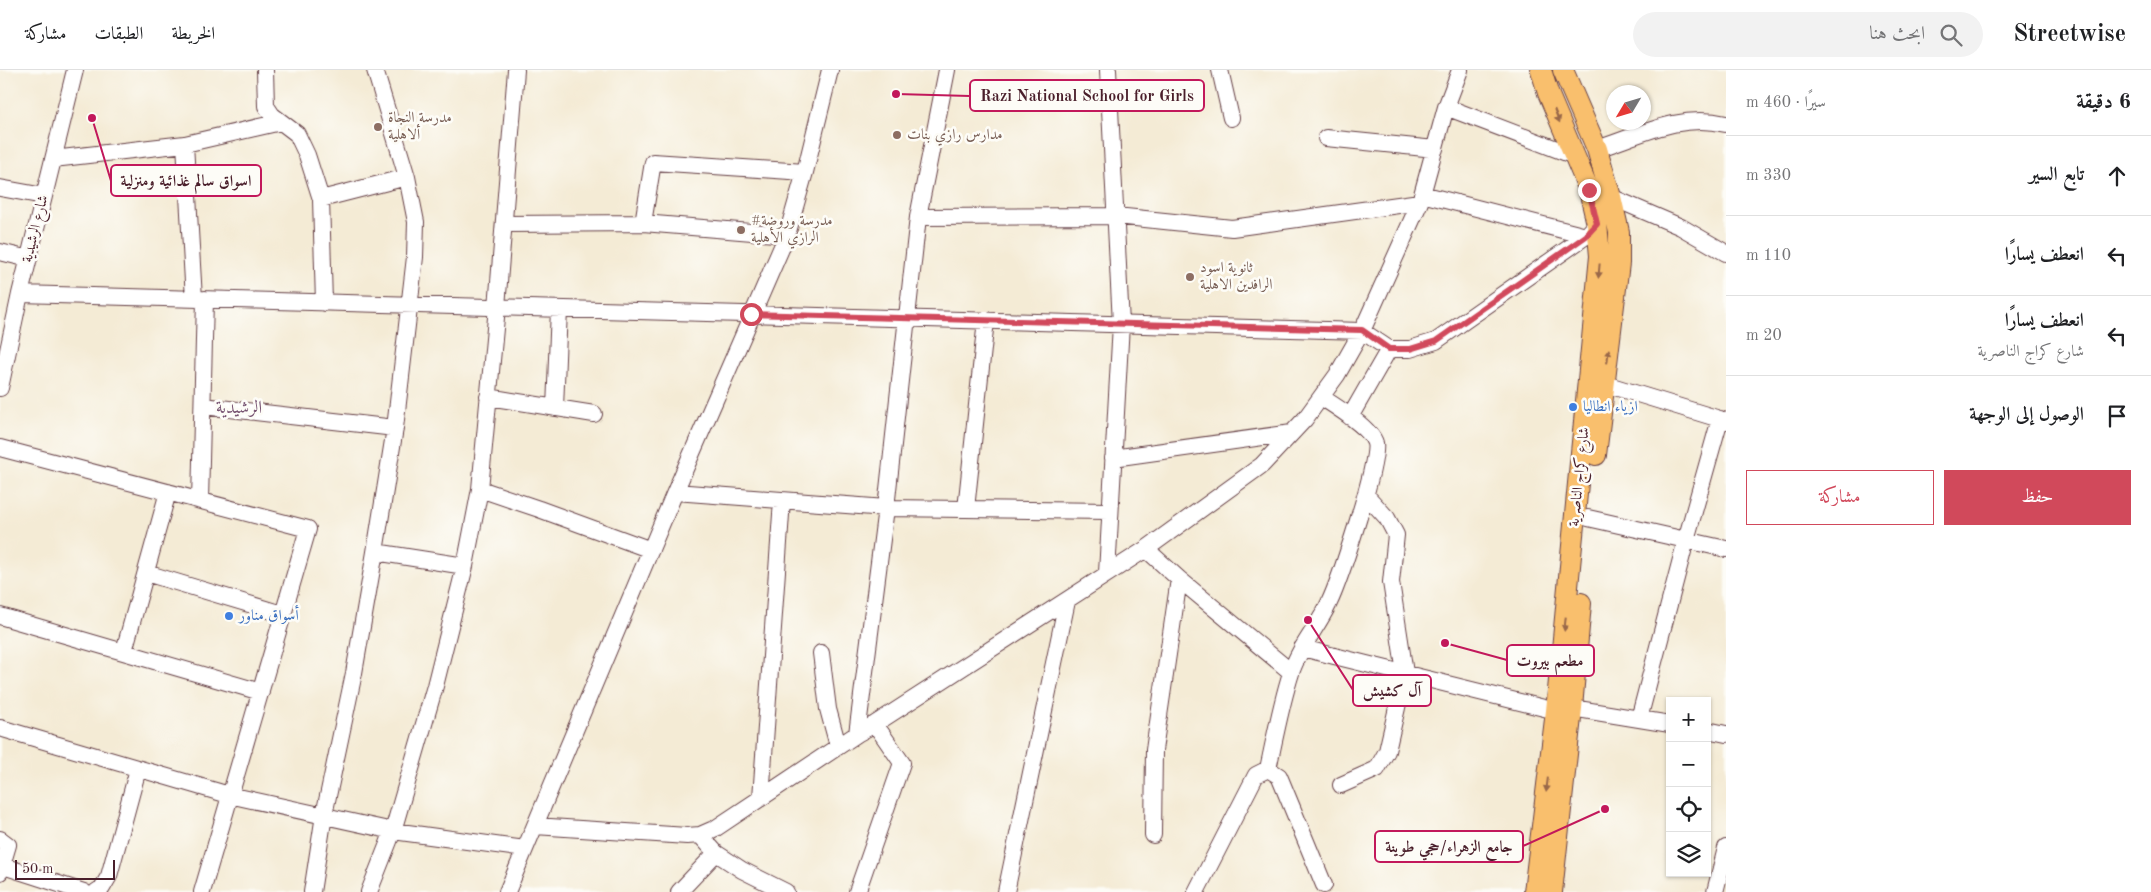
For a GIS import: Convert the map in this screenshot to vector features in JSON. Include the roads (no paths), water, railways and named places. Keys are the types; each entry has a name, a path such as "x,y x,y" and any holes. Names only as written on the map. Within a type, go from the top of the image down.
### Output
{"main road":[{"name":"شارع كراج الناصرية","path":"1541,70 1572,155 1589,190 1592,230 1600,256 1564,709 1552,892"},
{"name":"شارع كراج الناصرية","path":"1534,892 1564,709 1619,264 1619,232 1598,149 1563,70"}],"street":[{"name":"شارع الرشيدية","path":"0,388 20,294 75,70"},
{"path":"265,70 266,106 272,116 297,134 308,156 321,199 324,302"},
{"path":"312,892 324,816 354,673 375,552 395,428 410,305 416,222 407,177 375,70"},
{"path":"369,892 393,831 435,686 465,566 480,489 516,70"},
{"path":"508,892 675,492 787,235 805,172 830,70"},
{"path":"857,734 886,508 918,217 947,70"},
{"path":"1107,573 1121,324 1108,70"},
{"path":"1220,70 1231,118"},
{"path":"535,826 700,835 716,828 838,746 1146,549 1262,465 1292,433 1321,397 1337,375 1362,330 1422,198 1454,72"},
{"path":"1446,107 1572,155"},
{"path":"1598,149 1657,127 1693,120 1726,124"},
{"path":"53,159 185,144 281,122"},
{"path":"1326,138 1435,149"},
{"path":"185,144 199,299 203,406 200,501"},
{"path":"643,223 653,162 805,172"},
{"path":"321,199 407,177"},
{"path":"0,188 44,196"},
{"path":"1611,197 1681,227 1726,253"},
{"path":"918,217 1116,216 1232,228 1422,198 1592,230"},
{"path":"504,224 643,223 787,235"},
{"path":"20,294 1362,330 1389,349 1410,349 1436,341 1592,230"},
{"path":"0,252 29,259"},
{"path":"555,408 559,309"},
{"path":"966,509 986,320"},
{"path":"1350,417 1389,349"},
{"path":"1604,384 1723,420 1686,540 1639,719"},
{"path":"488,397 594,414"},
{"path":"1196,892 1256,774 1268,768 1291,672 1302,648 1329,602 1366,495 1376,444 1370,434 1350,417 1321,397"},
{"path":"203,406 395,428"},
{"path":"1113,458 1292,433"},
{"path":"0,448 308,529 202,892"},
{"path":"480,489 651,550"},
{"path":"124,651 168,492"},
{"path":"675,492 886,508 1110,511"},
{"path":"1341,785 1377,769 1387,751 1405,673 1391,582 1396,535 1387,518 1366,495"},
{"path":"761,798 782,500"},
{"path":"1588,518 1726,549"},
{"path":"1146,549 1179,579 1291,672"},
{"path":"375,552 465,566"},
{"path":"146,573 282,614"},
{"path":"1153,835 1154,750 1179,579"},
{"path":"1006,892 1067,601"},
{"path":"0,616 261,692"},
{"path":"1302,648 1564,709 1666,723"},
{"path":"822,653 828,709 838,746"},
{"path":"857,892 902,763 875,724"},
{"path":"0,728 229,795 393,831 525,850"},
{"path":"1711,731 1726,734"},
{"path":"1268,768 1279,776 1324,885"},
{"path":"96,892 102,888 110,876 138,769"},
{"path":"700,835 716,853 742,870 786,892"},
{"path":"0,839 7,842 8,845 1,869 84,892"},
{"path":"1715,892 1726,848"},
{"path":"679,892 716,853"}],"place":[{"name":"Razi National School for Girls","path":"896,94"},
{"name":"اسواق سالم غذائية ومنزلية","path":"92,118"},
{"name":"مدرسة النجاة ألاهلية","path":"378,127"},
{"name":"مدارس رازي بنات","path":"897,135"},
{"name":"#مدرسة وروضة الرازي الأهلية","path":"741,230"},
{"name":"ثانوية اسود الرافدين الاهلية","path":"1190,277"},
{"name":"ازياء انطاليا","path":"1573,407"},
{"name":"أسواق مناور","path":"229,616"},
{"name":"آل كشيش","path":"1308,620"},
{"name":"مطعم بيروت","path":"1445,643"},
{"name":"جامع الزهراء/حجي طوينة","path":"1605,809"}],"district":[{"name":"الرشيدية","path":"239,408"}]}
